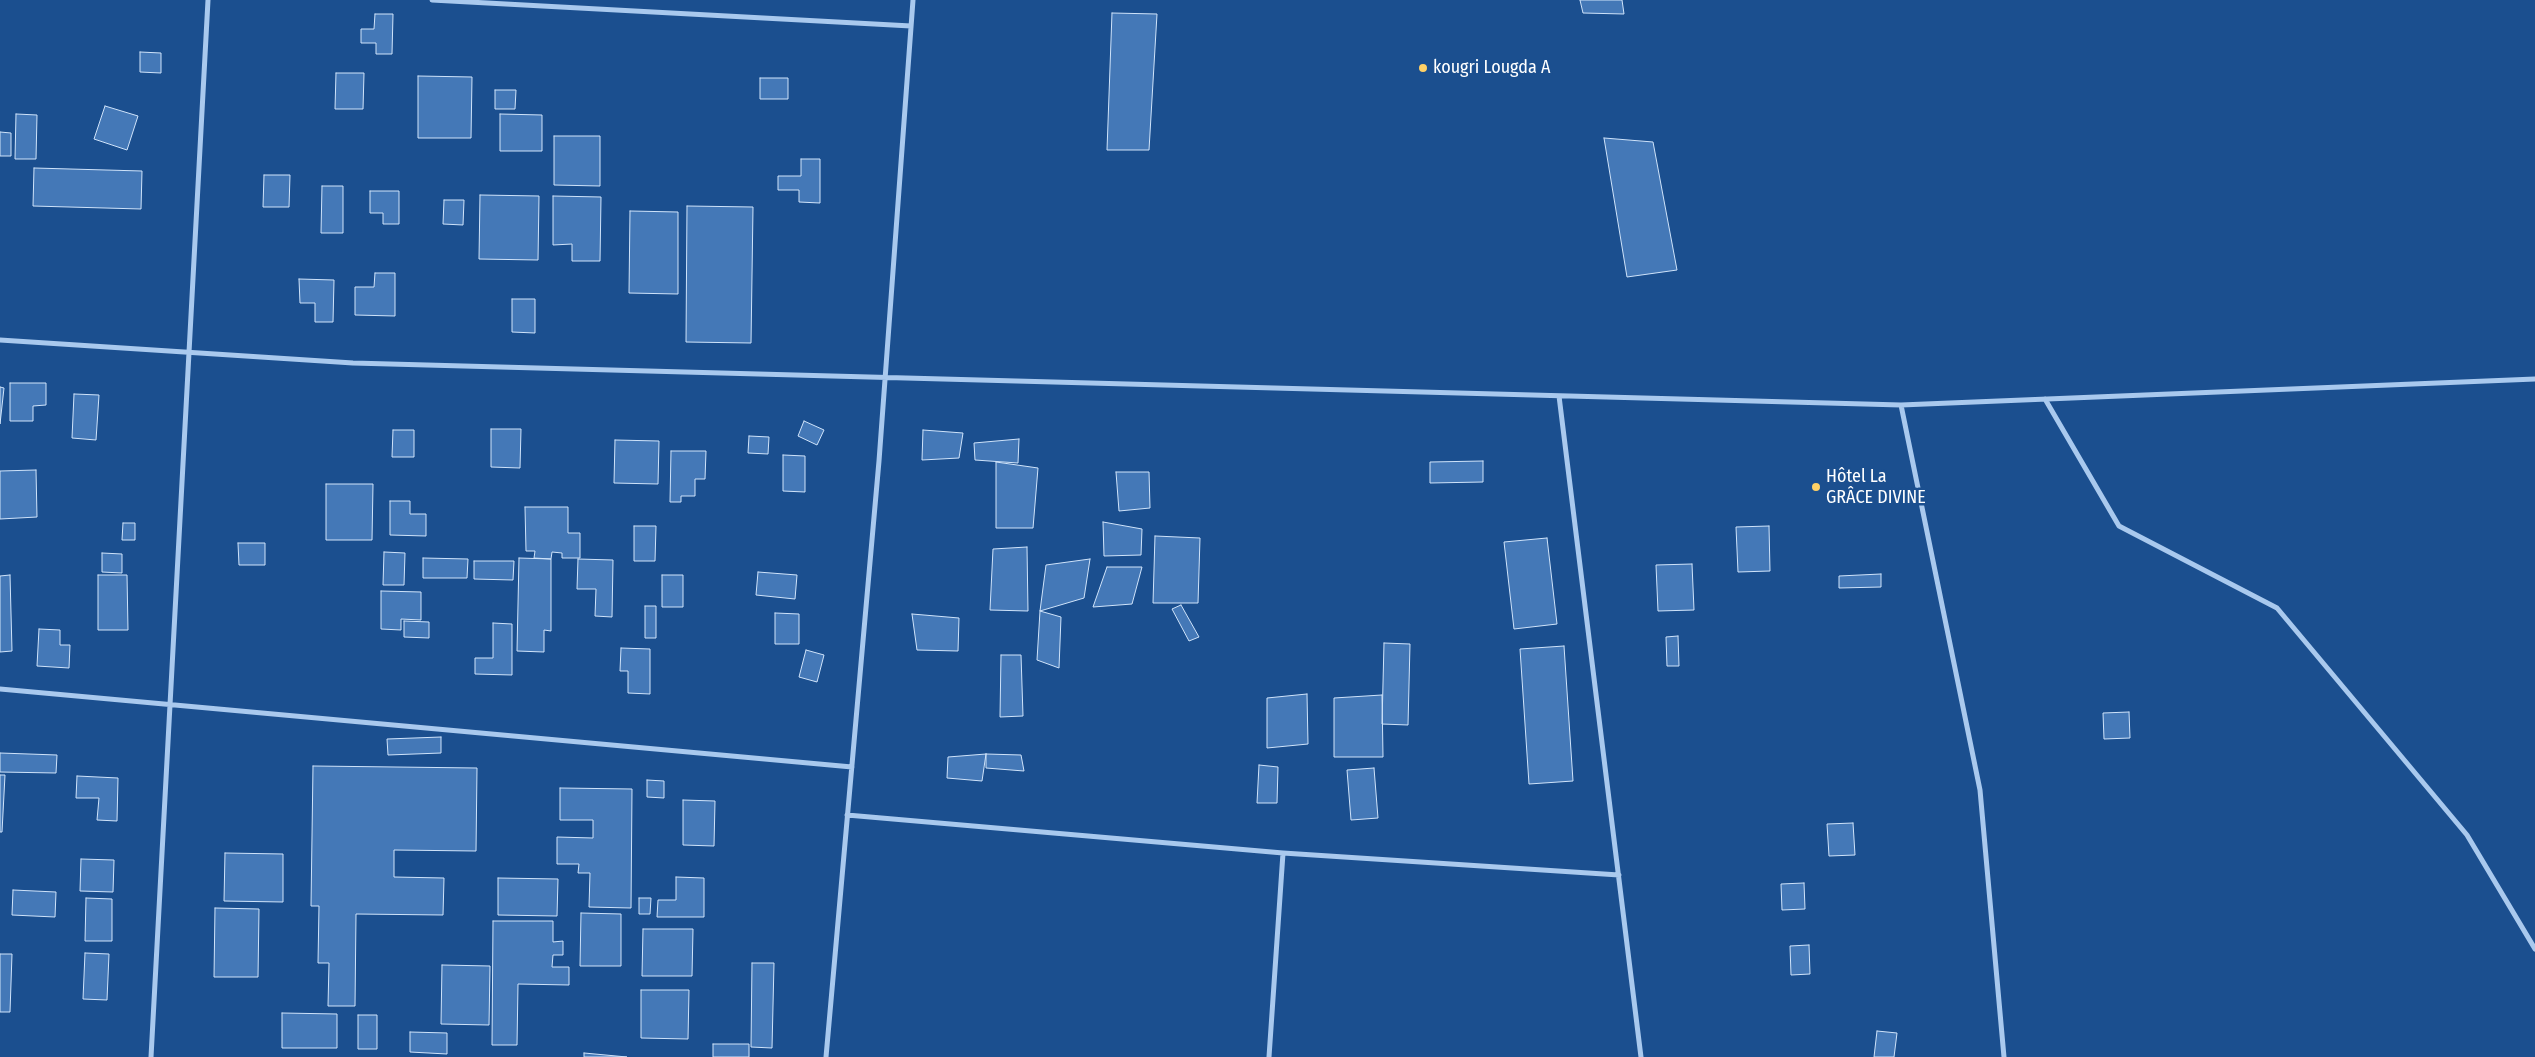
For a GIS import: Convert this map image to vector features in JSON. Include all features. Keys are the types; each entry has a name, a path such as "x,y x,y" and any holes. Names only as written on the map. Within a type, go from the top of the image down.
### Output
{"street":[{"path":"151,1057 208,0"},
{"path":"432,0 911,26"},
{"path":"826,1057 886,376 913,0"},
{"path":"0,340 353,363 886,376 1901,406 2535,379"},
{"path":"1559,396 1641,1057"},
{"path":"2045,399 2119,526 2277,608 2467,835 2535,949"},
{"path":"1901,406 1980,790 2004,1057"},
{"path":"0,689 852,767"},
{"path":"847,815 1283,853 1619,875"},
{"path":"1269,1057 1283,853"}],"building":[{"path":"1580,0 1622,0 1624,14 1583,13"},
{"path":"1112,13 1157,14 1149,150 1107,150"},
{"path":"375,14 393,14 392,54 376,54 376,43 361,43 361,29 374,29"},
{"path":"140,52 161,53 161,73 140,72"},
{"path":"336,73 364,73 363,109 335,109"},
{"path":"418,76 472,77 471,138 418,138"},
{"path":"760,78 788,78 788,99 760,99"},
{"path":"495,90 516,90 515,109 495,109"},
{"path":"105,106 138,116 127,150 94,139"},
{"path":"16,114 37,115 36,159 15,159"},
{"path":"500,114 542,115 542,151 500,151"},
{"path":"0,132 11,133 11,156 0,156"},
{"path":"554,136 600,136 600,186 554,185"},
{"path":"1604,138 1653,142 1677,270 1627,277"},
{"path":"801,159 820,159 820,203 799,202 799,190 778,190 778,176 801,176"},
{"path":"34,168 142,171 141,209 33,206"},
{"path":"264,175 290,175 289,207 263,207"},
{"path":"322,186 343,186 343,233 321,233"},
{"path":"370,191 399,191 399,224 383,224 383,213 370,213"},
{"path":"480,195 539,196 538,260 479,259"},
{"path":"553,196 601,197 600,261 572,261 572,244 553,245"},
{"path":"444,200 464,200 463,225 443,224"},
{"path":"687,206 753,207 751,343 686,342"},
{"path":"630,211 678,212 678,294 629,293"},
{"path":"375,273 395,273 395,316 355,315 355,287 374,287"},
{"path":"299,279 334,280 333,322 315,322 315,303 300,303"},
{"path":"512,299 535,299 535,333 512,332"},
{"path":"10,383 46,383 46,405 33,406 33,421 10,421"},
{"path":"0,387 4,388 0,424"},
{"path":"74,394 99,395 96,440 72,438"},
{"path":"804,421 824,430 817,445 798,436"},
{"path":"491,429 521,429 520,468 491,467"},
{"path":"393,430 414,430 414,457 392,457"},
{"path":"923,430 963,433 959,458 922,460"},
{"path":"749,436 769,437 768,454 748,453"},
{"path":"1019,439 1018,463 975,460 974,443"},
{"path":"615,440 659,441 658,484 614,483"},
{"path":"671,451 706,451 705,479 695,479 695,496 681,496 681,502 670,502"},
{"path":"783,455 805,456 805,492 783,491"},
{"path":"1483,461 1483,482 1430,483 1430,462"},
{"path":"996,462 1038,468 1033,528 996,528"},
{"path":"36,470 37,517 0,519 0,471"},
{"path":"1116,472 1149,472 1150,508 1119,511"},
{"path":"326,484 373,484 372,540 326,540"},
{"path":"390,501 410,501 410,514 426,514 426,536 390,535"},
{"path":"525,507 568,507 568,533 580,533 580,558 562,558 562,553 552,552 551,559 534,558 535,551 526,551"},
{"path":"1103,522 1142,529 1141,555 1104,556"},
{"path":"123,523 135,523 135,540 122,540"},
{"path":"634,526 656,526 655,561 634,561"},
{"path":"1769,526 1770,571 1738,572 1736,527"},
{"path":"1155,536 1200,538 1198,603 1153,603"},
{"path":"1547,538 1557,624 1514,629 1504,542"},
{"path":"238,543 265,543 265,565 239,565"},
{"path":"1027,547 1028,611 990,610 993,549"},
{"path":"384,552 405,553 404,585 383,585"},
{"path":"102,553 122,554 122,573 102,572"},
{"path":"423,558 468,559 467,578 423,578"},
{"path":"519,558 551,559 551,631 544,630 544,652 517,651"},
{"path":"578,559 613,560 612,617 595,616 596,589 577,589"},
{"path":"1090,559 1084,598 1040,611 1046,565"},
{"path":"474,561 514,561 513,580 474,579"},
{"path":"1692,564 1694,610 1658,611 1656,565"},
{"path":"1107,567 1142,567 1132,604 1093,607"},
{"path":"758,572 797,575 795,599 756,595"},
{"path":"1881,574 1881,587 1839,588 1839,576"},
{"path":"10,575 12,651 0,652 0,576"},
{"path":"98,575 127,575 128,630 98,630"},
{"path":"662,575 683,575 683,607 662,607"},
{"path":"381,591 421,592 421,620 401,619 401,630 381,629"},
{"path":"1181,605 1199,637 1189,641 1172,609"},
{"path":"645,606 656,606 656,638 645,638"},
{"path":"1040,611 1061,617 1059,668 1037,660"},
{"path":"775,613 799,614 799,644 775,644"},
{"path":"912,614 959,618 958,651 917,650"},
{"path":"404,621 429,622 429,638 404,637"},
{"path":"493,623 512,624 512,675 475,674 475,658 493,658"},
{"path":"39,629 60,630 60,645 70,645 69,668 37,666"},
{"path":"1678,636 1679,666 1667,666 1666,637"},
{"path":"1384,643 1410,644 1408,725 1382,724"},
{"path":"1564,646 1573,781 1529,784 1520,649"},
{"path":"621,648 650,649 650,694 628,693 628,671 620,671"},
{"path":"806,650 824,655 817,682 799,677"},
{"path":"1001,655 1021,655 1023,716 1000,717"},
{"path":"1307,694 1308,744 1267,748 1267,698"},
{"path":"1382,695 1383,757 1334,757 1334,698"},
{"path":"2129,712 2130,738 2104,739 2103,713"},
{"path":"441,737 441,753 388,755 387,739"},
{"path":"0,753 57,755 56,773 0,772"},
{"path":"986,754 1021,755 1024,771 986,768"},
{"path":"986,754 982,781 947,778 948,757"},
{"path":"1259,765 1278,767 1277,803 1257,803"},
{"path":"313,766 477,768 476,851 394,850 394,877 444,878 443,915 356,914 355,1006 328,1006 329,963 318,963 319,906 311,906"},
{"path":"1374,768 1378,818 1351,820 1347,770"},
{"path":"0,775 5,775 2,832 0,832"},
{"path":"77,776 118,778 117,821 97,820 99,798 76,798"},
{"path":"647,780 664,781 664,798 647,797"},
{"path":"560,788 632,789 631,908 589,907 590,873 578,873 579,864 557,864 557,837 593,838 593,820 560,820"},
{"path":"683,800 715,801 714,846 683,845"},
{"path":"1853,823 1855,855 1829,856 1827,824"},
{"path":"225,853 283,854 283,902 224,901"},
{"path":"81,859 114,860 113,892 80,891"},
{"path":"676,877 704,878 704,917 657,917 658,900 676,900"},
{"path":"498,878 558,879 557,916 498,915"},
{"path":"1804,883 1805,909 1782,910 1781,884"},
{"path":"13,890 56,892 55,917 12,915"},
{"path":"86,898 112,899 112,941 85,941"},
{"path":"639,898 651,898 650,914 639,914"},
{"path":"215,908 259,909 258,977 214,977"},
{"path":"581,913 621,914 621,966 580,966"},
{"path":"493,921 553,921 553,942 563,941 563,955 553,955 552,967 569,967 569,985 518,984 517,1045 492,1045"},
{"path":"643,929 693,929 692,976 642,976"},
{"path":"1809,945 1810,974 1791,975 1790,946"},
{"path":"85,953 109,954 107,1000 83,999"},
{"path":"0,954 12,954 10,1012 0,1012"},
{"path":"752,963 774,963 772,1048 751,1047"},
{"path":"442,965 490,966 489,1025 441,1024"},
{"path":"641,990 689,990 688,1039 641,1038"},
{"path":"282,1013 337,1014 337,1048 282,1048"},
{"path":"358,1015 377,1015 377,1049 358,1049"},
{"path":"1877,1031 1897,1033 1894,1057 1874,1057"},
{"path":"410,1032 447,1033 447,1054 410,1052"},
{"path":"713,1044 749,1044 749,1057 713,1057"},
{"path":"584,1053 627,1057 584,1057"}],"place":[{"name":"kougri Lougda A","path":"1423,68"},
{"name":"Hôtel La GRÂCE DIVINE","path":"1816,487"}]}
